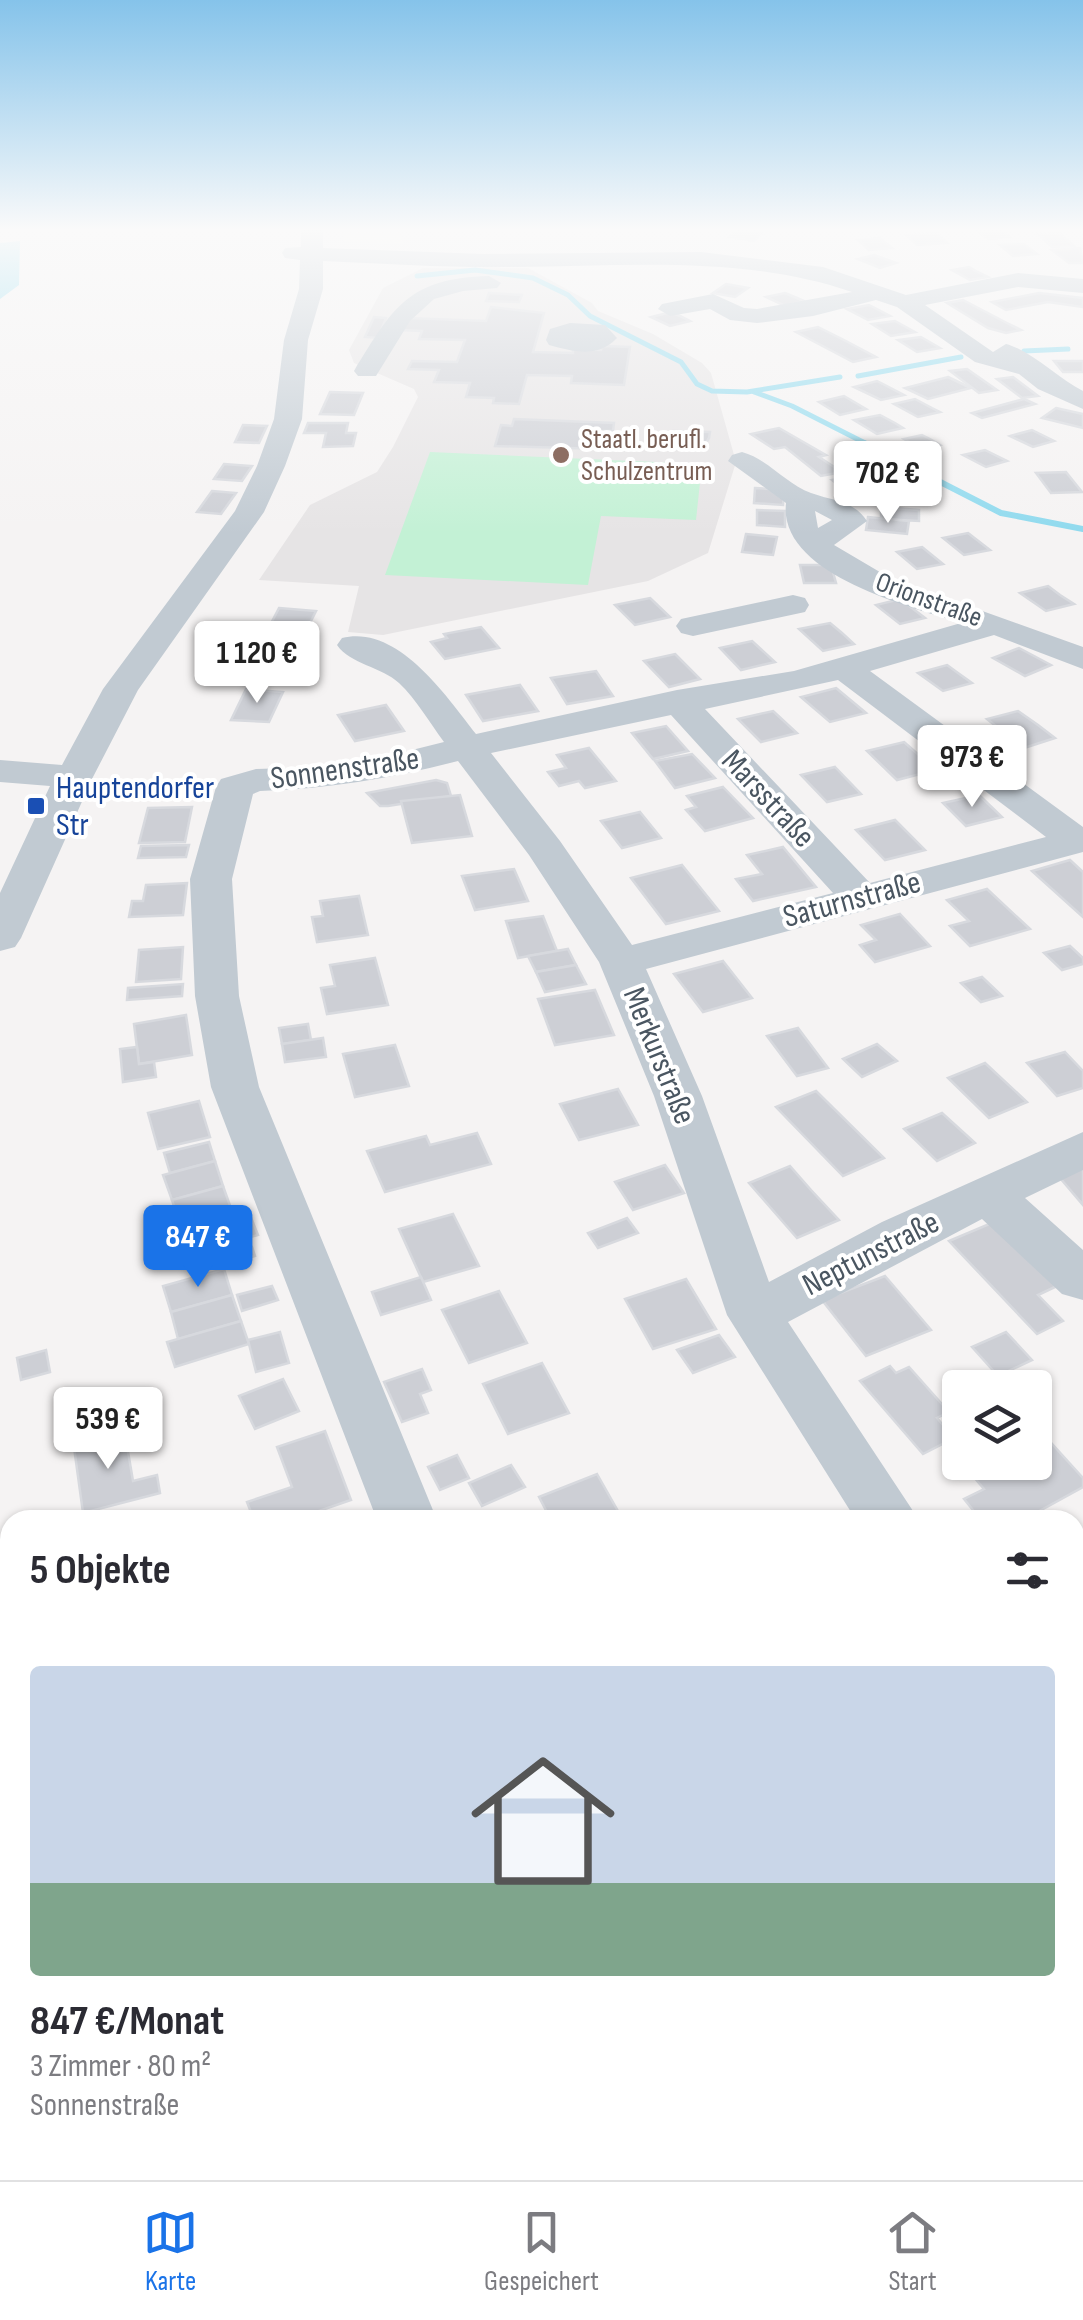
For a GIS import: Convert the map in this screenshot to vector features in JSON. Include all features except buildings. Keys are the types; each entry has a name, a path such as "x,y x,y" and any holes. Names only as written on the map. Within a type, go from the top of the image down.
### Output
{"street":[{"path":"0,938 74,777 121,689 249,512 288,420 298,331"},
{"path":"367,371 389,331"},
{"path":"948,331 995,362 1029,369 1047,383 1083,400"},
{"path":"742,460 800,500 823,503 852,521 812,545 798,520 800,500"},
{"name":"Orionstraße","path":"812,545 879,585 996,624"},
{"path":"693,626 793,605"},
{"path":"996,624 1083,659"},
{"name":"Sonnenstraße","path":"404,1510 236,1087 216,996 212,879 235,787 256,780 376,770 550,727 846,670 996,624"},
{"name":"Merkurstraße","path":"354,645 389,660 412,676 465,750 546,850 620,962 678,1096 754,1315 882,1510"},
{"path":"846,670 1080,840"},
{"name":"Marsstraße","path":"677,701 860,897"},
{"path":"0,771 74,777"},
{"name":"Saturnstraße","path":"620,962 1080,840"},
{"name":"Neptunstraße","path":"754,1315 900,1236 1083,1148"},
{"path":"988,1196 1081,1280"}],"shaded area":[{"name":"Staatl. berufl. Schulzentrum","path":"360,331 645,331 653,334 702,363 711,373 736,462 708,553 648,581 383,635 348,632 359,586 259,580 310,505 377,472 418,397 414,389 354,363 349,350"}],"green space":[{"path":"430,452 702,464 696,520 601,516 588,585 385,575"}],"waterway":[{"path":"619,331 681,362 697,384 712,391 747,392 840,377"},
{"path":"1024,351 1068,349"},
{"path":"858,376 961,357"},
{"path":"754,392 792,406 869,445"},
{"path":"864,443 1001,513 1083,529"}],"place":[{"name":"Staatl. berufl. Schulzentrum","path":"561,455"},
{"name":"Hauptendorfer Str","path":"36,806"}]}
